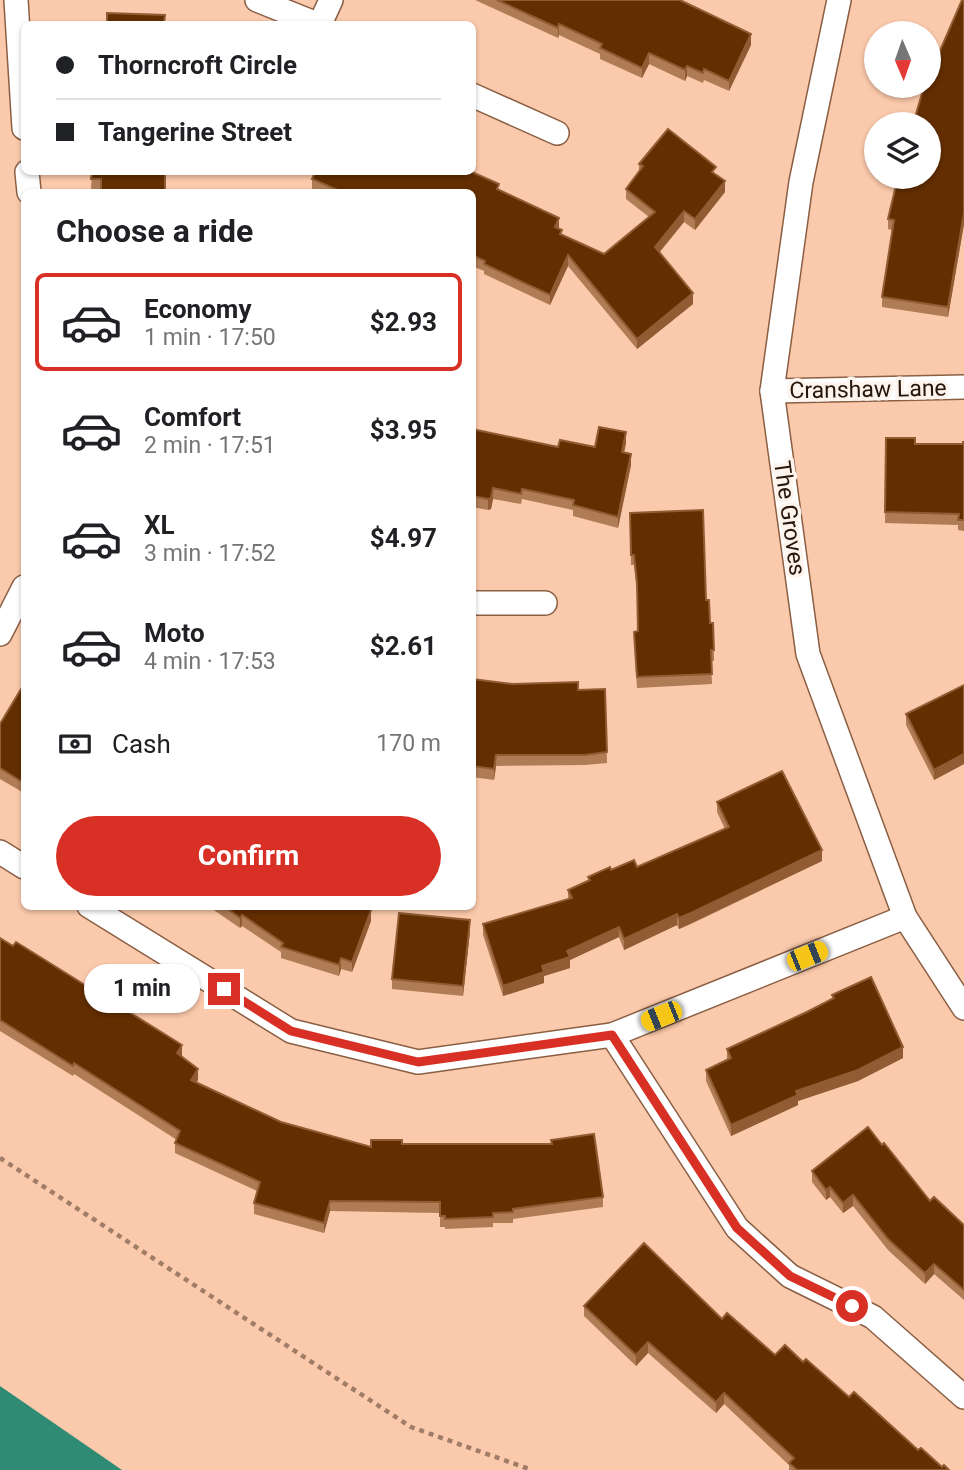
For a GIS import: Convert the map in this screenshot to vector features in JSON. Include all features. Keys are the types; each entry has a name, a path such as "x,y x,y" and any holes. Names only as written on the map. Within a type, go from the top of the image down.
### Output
{"street":[{"path":"16,0 21,80"},
{"path":"257,0 310,21"},
{"path":"320,21 331,0"},
{"name":"The Groves","path":"839,0 801,182 772,391 808,654 905,917 964,1008"},
{"path":"476,97 557,133"},
{"name":"Cranshaw Lane","path":"772,391 964,387"},
{"path":"0,634 21,593"},
{"path":"476,603 545,603"},
{"path":"0,852 21,865"},
{"path":"95,910 291,1031 418,1062 612,1035 905,917"},
{"path":"612,1035 737,1228 790,1276 873,1317 964,1397"}],"path":[{"path":"0,1158 411,1427 532,1470"}],"water":[{"path":"0,1386 122,1470 0,1470"}],"building":[{"path":"497,0 680,0 751,34 729,81 704,69 703,73 687,66 685,70 649,53 642,68 600,48 602,44 559,24 558,28"},
{"path":"964,0 964,213 948,307 882,297 894,220 888,219 895,189 941,189 941,112 917,112 921,98 942,98 942,46"},
{"path":"107,13 165,15 164,21 107,21"},
{"path":"668,129 716,167 712,172 725,181 695,219 684,211 655,247 693,293 637,339 568,255 550,295 484,264 485,261 476,257 476,189 335,189 312,179 314,175 476,174 499,184 497,189 559,218 555,227 562,230 560,234 604,254 655,212 626,189 643,166 639,164"},
{"path":"92,175 165,175 165,189 101,189 101,179 91,179"},
{"path":"599,427 626,432 622,452 631,454 618,517 573,505 574,500 522,489 521,494 493,488 491,498 476,497 476,430 558,447 560,440 595,447"},
{"path":"886,438 915,438 915,444 964,442 964,520 958,520 959,514 885,512"},
{"path":"703,510 706,600 709,600 710,623 713,623 712,674 637,677 634,632 638,631 637,583 634,555 631,555 630,513"},
{"path":"476,679 513,684 578,682 578,690 605,689 607,752 585,755 496,755 494,769 476,767"},
{"path":"964,685 964,754 934,770 906,714"},
{"path":"21,689 21,781 0,768 0,724"},
{"path":"782,771 822,850 691,913 679,918 677,914 624,939 619,927 567,951 570,957 542,966 544,972 503,986 483,924 572,898 568,890 610,867 611,870 634,860 637,867 729,827 717,802"},
{"path":"229,910 371,910 352,962 341,958 339,965 281,947 283,943 242,915 240,918"},
{"path":"399,913 470,920 463,986 392,979"},
{"path":"0,938 13,946 16,942 93,990 95,987 182,1045 177,1053 198,1069 191,1080 281,1122 371,1147 371,1140 402,1140 402,1144 552,1144 551,1140 594,1134 603,1197 513,1209 513,1212 493,1213 493,1217 445,1219 445,1216 440,1216 440,1202 330,1201 324,1223 254,1203 260,1182 175,1143 180,1131 74,1063 73,1066 0,1020"},
{"path":"871,977 903,1047 858,1070 796,1091 798,1095 731,1125 706,1070 731,1058 727,1049 807,1012 834,998 832,995"},
{"path":"868,1127 930,1201 934,1197 964,1225 964,1290 934,1264 925,1273 888,1239 853,1195 843,1203 830,1187 826,1190 812,1171"},
{"path":"644,1243 722,1319 727,1313 775,1355 785,1345 803,1362 806,1359 849,1397 854,1392 918,1450 921,1448 949,1470 797,1470 789,1463 794,1458 724,1393 716,1402 648,1342 636,1355 584,1306"}],"route":[{"path":"224,989 291,1031 418,1062 612,1035 737,1228 790,1276 852,1306"}]}
